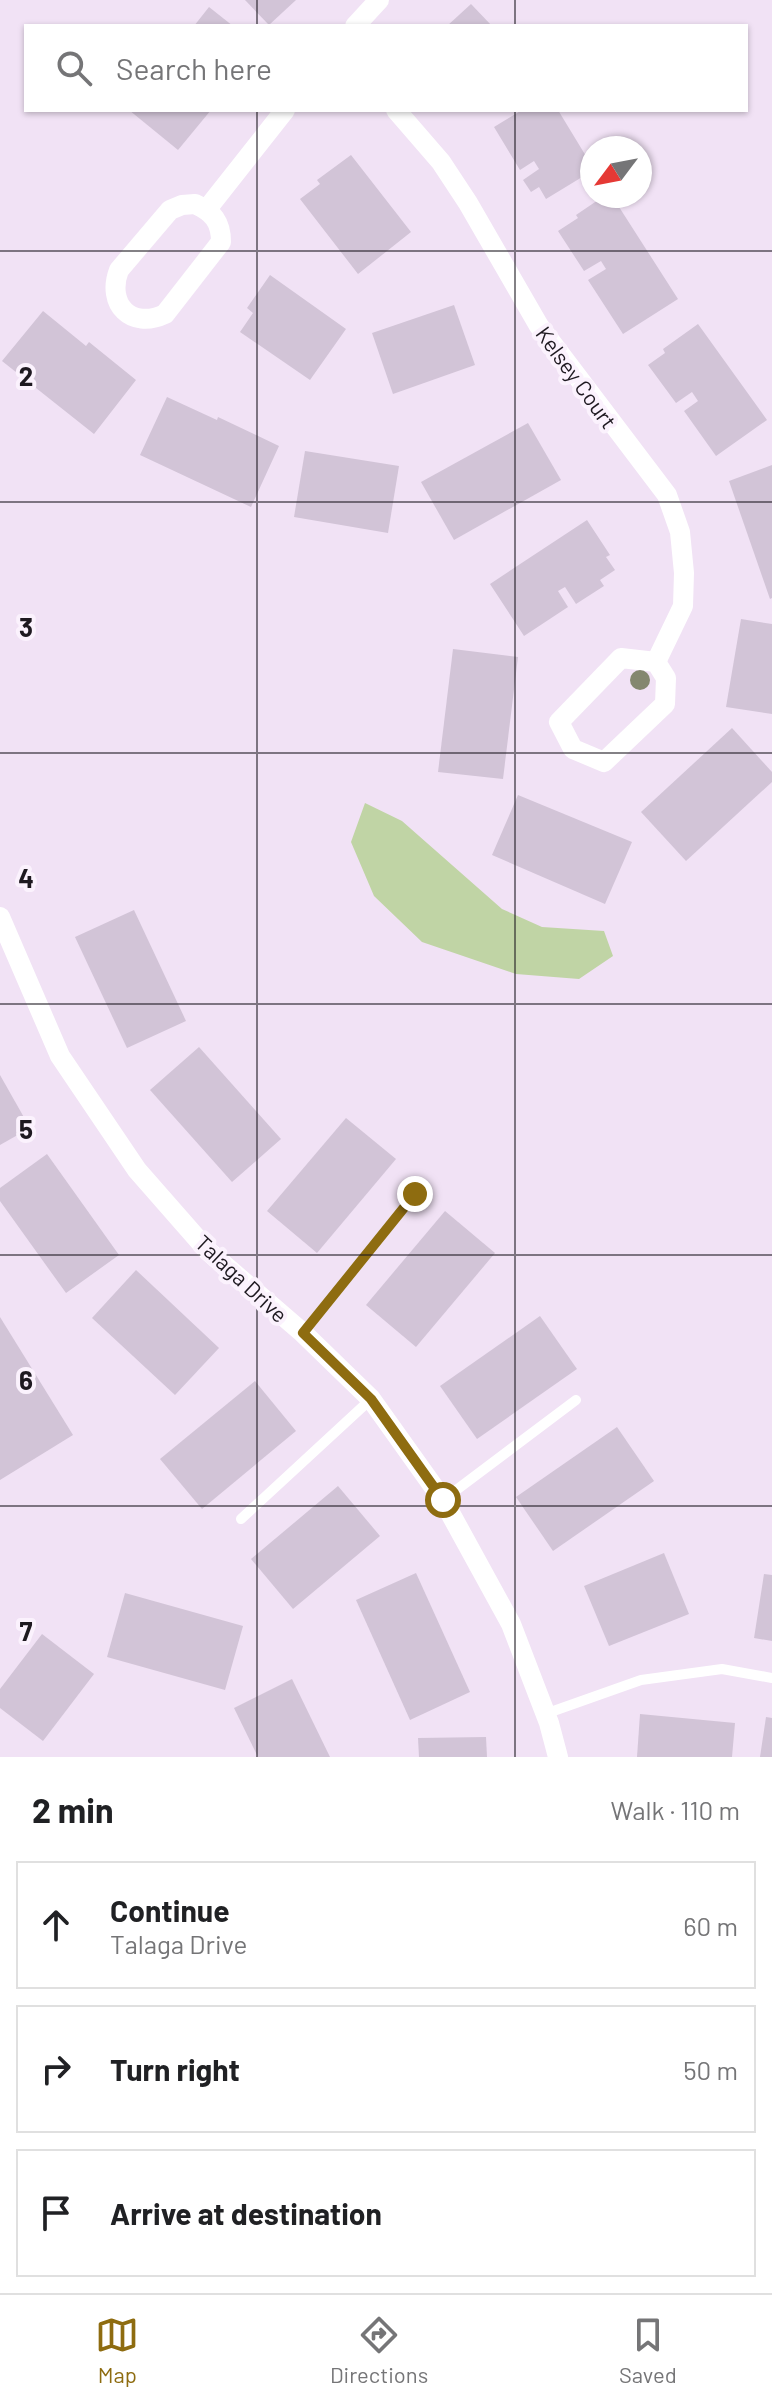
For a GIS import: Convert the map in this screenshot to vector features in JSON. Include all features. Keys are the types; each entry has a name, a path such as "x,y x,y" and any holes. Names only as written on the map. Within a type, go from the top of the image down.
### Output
{"street":[{"path":"357,24 379,0"},
{"path":"207,209 283,112"},
{"name":"Kelsey Court","path":"398,112 441,162 539,326 667,495 680,532 683,606 656,662"},
{"path":"195,204 207,209 221,229 221,242 165,314 154,319 129,315 120,306 115,294 114,282 119,270 170,210 195,204"},
{"path":"621,658 656,662 666,678 665,704 604,762 573,749 559,722 621,658"},
{"name":"Talaga Drive","path":"0,917 60,1056 137,1170 208,1251 303,1333 371,1399 443,1500 511,1624 558,1757"}],"lane":[{"path":"303,1333 415,1194"},
{"path":"241,1519 371,1399"},
{"path":"443,1500 576,1400"},
{"path":"545,1714 641,1680 722,1669 772,1678"}],"green space":[{"path":"365,803 402,821 502,909 542,927 604,931 613,956 579,979 516,974 422,942 374,896 351,842"}],"building":[{"path":"245,0 296,0 270,24"},
{"path":"471,4 490,24 449,24"},
{"path":"209,7 230,24 196,24"},
{"path":"131,112 209,112 178,150"},
{"path":"519,112 559,112 580,146 580,178 546,199 539,187 531,192 523,180 539,169 534,161 520,170 494,127"},
{"path":"351,155 411,232 358,274 300,199 320,184 317,180"},
{"path":"586,208 620,208 678,299 623,334 588,280 606,269 601,261 584,271 558,231 578,218 576,215"},
{"path":"270,275 346,329 310,380 240,332 253,313 247,308"},
{"path":"454,305 475,365 393,394 372,333"},
{"path":"43,311 86,346 89,342 136,380 94,434 2,361"},
{"path":"698,324 767,420 716,456 684,411 698,401 692,392 676,403 648,365 665,353 663,349"},
{"path":"167,397 279,446 251,507 140,455"},
{"path":"528,423 561,480 454,540 421,482"},
{"path":"305,451 399,466 388,533 294,517"},
{"path":"772,465 772,598 770,599 729,481"},
{"path":"587,520 610,555 606,557 615,570 600,580 604,586 576,604 565,587 558,591 568,607 524,636 490,584"},
{"path":"741,619 772,624 772,714 726,707"},
{"path":"453,649 518,657 503,779 438,772"},
{"path":"732,728 772,772 772,782 686,861 641,812"},
{"path":"518,795 632,842 605,904 492,855"},
{"path":"134,910 186,1021 127,1048 75,937"},
{"path":"199,1047 281,1139 232,1182 150,1090"},
{"path":"0,1075 30,1128 0,1145"},
{"path":"346,1118 396,1159 317,1253 267,1211"},
{"path":"47,1154 119,1255 66,1293 0,1201 0,1188"},
{"path":"445,1211 495,1253 416,1347 366,1305"},
{"path":"136,1270 219,1348 175,1395 92,1318"},
{"path":"540,1316 577,1369 477,1439 440,1386"},
{"path":"0,1317 73,1435 0,1480"},
{"path":"255,1381 296,1431 202,1509 160,1459"},
{"path":"617,1427 654,1481 553,1551 516,1497"},
{"path":"338,1486 380,1536 293,1609 251,1559"},
{"path":"664,1553 689,1614 609,1646 584,1586"},
{"path":"416,1573 470,1692 410,1720 356,1600"},
{"path":"764,1574 772,1575 772,1641 754,1638"},
{"path":"125,1593 243,1626 225,1690 107,1657"},
{"path":"42,1634 94,1674 43,1741 0,1708 0,1689"},
{"path":"292,1679 330,1757 258,1757 234,1708"},
{"path":"640,1714 735,1723 732,1757 637,1757"},
{"path":"766,1717 772,1718 772,1757 760,1757"},
{"path":"486,1737 487,1757 419,1757 418,1738"}],"route":[{"path":"415,1194 303,1333 371,1399 443,1500"}]}
